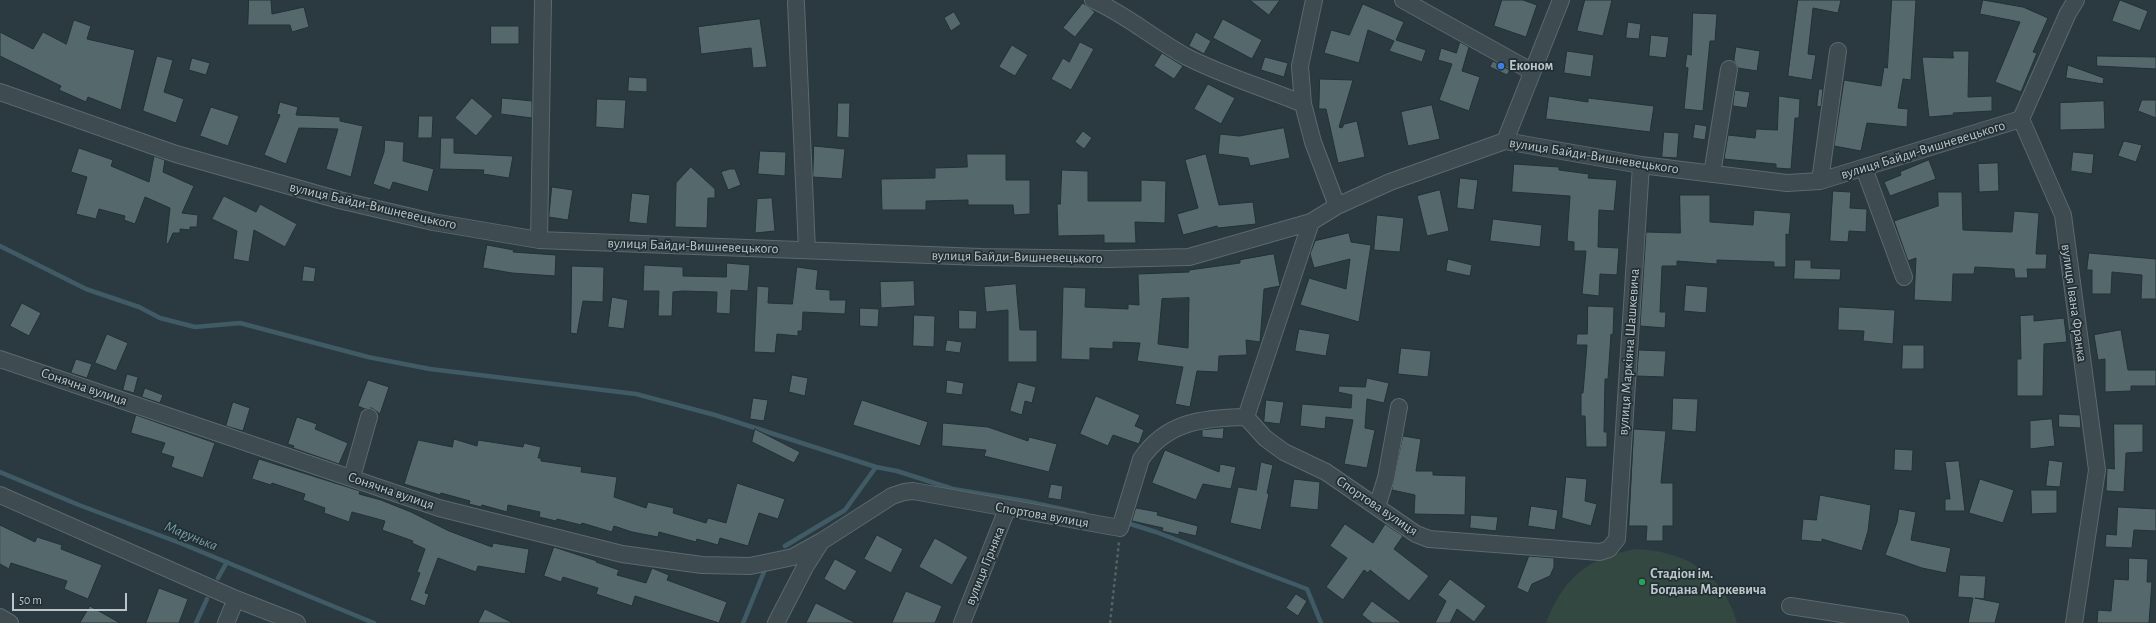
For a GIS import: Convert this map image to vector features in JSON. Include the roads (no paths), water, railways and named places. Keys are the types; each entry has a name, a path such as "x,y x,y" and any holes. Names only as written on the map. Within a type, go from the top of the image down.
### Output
{"street":[{"path":"539,240 544,0"},
{"path":"1093,0 1113,9 1186,56 1220,72 1262,86 1303,104"},
{"path":"1314,0 1300,66 1303,104 1313,142 1337,206"},
{"path":"1403,0 1531,71"},
{"path":"1505,141 1531,71 1561,0"},
{"path":"2022,119 2068,13 2076,0"},
{"path":"796,3 807,250"},
{"path":"1820,182 1838,51"},
{"path":"1712,174 1729,69"},
{"name":"вулиця Байди-Вишневецького","path":"0,92 176,154 339,200 433,222 539,240 1100,259 1189,256 1311,222 1337,206 1390,182 1505,141 1641,165 1786,183 1820,182 2022,119"},
{"name":"вулиця Івана Франка","path":"2022,119 2063,215 2097,470 2074,623"},
{"name":"вулиця Маркіяна Шашкевича","path":"1617,539 1641,165"},
{"path":"1864,168 1904,277"},
{"path":"1246,417 1311,222"},
{"name":"Сонячна вулиця","path":"0,359 440,508 622,554 702,566 750,566 793,557"},
{"path":"1377,507 1388,470 1399,407"},
{"path":"352,477 369,417"},
{"name":"Спортова вулиця","path":"793,557 822,541 892,496 913,491 1120,528 1141,459 1147,450 1183,424 1208,418 1246,417 1265,438 1284,452 1326,472 1416,534 1438,541 1600,552 1609,549 1617,539"},
{"path":"0,495 236,599 297,623"},
{"name":"вулиця Гірняка","path":"962,623 1007,509"},
{"path":"776,623 805,567 822,541"},
{"path":"226,623 236,599"},
{"path":"1790,606 1900,623"},
{"path":"0,617 10,623"}],"waterway":[{"path":"0,246 86,289 139,307 160,318 195,327 240,323 368,357 430,369 636,394 715,415 876,467 897,471 953,489 1025,501 1085,514"},
{"path":"785,546 845,510 876,467"},
{"name":"Марунька","path":"0,472 79,505 180,543 374,623"},
{"path":"1124,522 1156,532 1307,589 1321,623"},
{"path":"218,578 227,562"},
{"path":"743,623 766,567"},
{"path":"196,623 207,599"}],"place":[{"name":"Економ","path":"1501,66"},
{"name":"Стадіон ім. Богдана Маркевича","path":"1642,582"}]}
